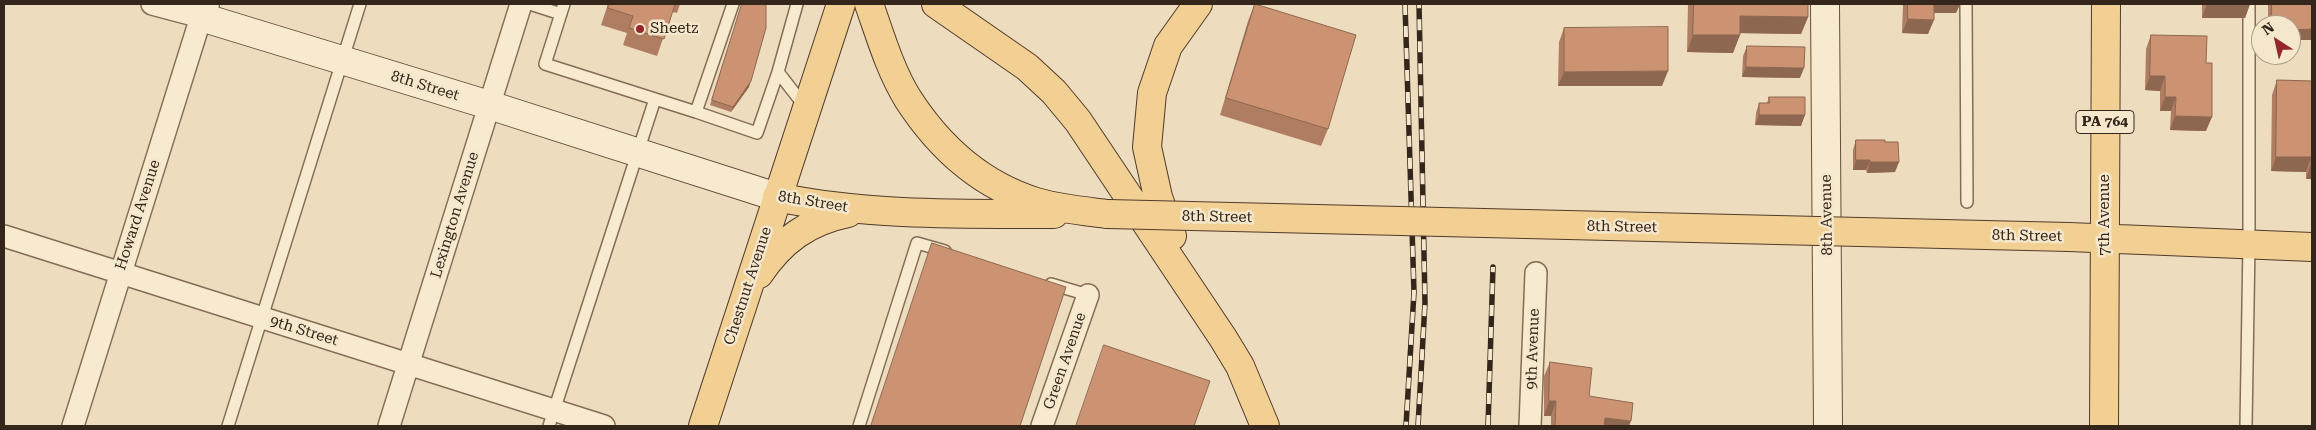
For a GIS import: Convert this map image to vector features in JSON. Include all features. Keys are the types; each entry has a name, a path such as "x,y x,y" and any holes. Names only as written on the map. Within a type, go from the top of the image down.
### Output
{"main road":[{"name":"Chestnut Avenue","path":"703,426 841,4"},
{"path":"868,4 907,98 932,133 960,162 999,186 1036,202 1068,209 1108,214"},
{"path":"936,4 1026,67 1054,92 1078,121 1223,338 1240,366 1265,426"},
{"path":"1198,4 1168,46 1152,93 1147,147 1158,197 1176,246 1223,338"},
{"name":"8th Avenue","path":"1824,4 1828,426"},
{"name":"7th Avenue","path":"2104,426 2106,4"},
{"name":"8th Street","path":"203,10 342,60 489,105 638,154 777,197 821,206 991,214 1108,214 2069,237 2104,240 2312,247"},
{"path":"744,296 779,246 796,233 815,222 868,209"}],"street":[{"name":"8th Street","path":"152,4 203,10"},
{"name":"Lexington Avenue","path":"389,426 410,364 521,4"},
{"name":"Howard Avenue","path":"73,426 203,10"},
{"name":"9th Street","path":"4,236 410,364 552,418 604,426"},
{"name":"9th Avenue","path":"1530,426 1536,273"},
{"name":"Green Avenue","path":"1042,426 1088,295"}],"lane":[{"path":"228,426 360,4"},
{"path":"530,4 563,9 545,64 757,133 778,72 797,4"},
{"path":"696,112 733,4"},
{"path":"1966,4 1967,202"},
{"path":"2246,426 2249,244 2249,4"},
{"path":"778,72 807,110"},
{"path":"552,418 655,100"},
{"path":"859,426 917,243 955,254"},
{"path":"1040,280 1088,295"}],"building":[{"path":"609,4 675,4 664,39 629,28 633,16 608,8"},
{"name":"Sheetz","path":"742,4 766,4 766,28 751,81 733,107 712,100"},
{"path":"1255,4 1356,35 1328,129 1226,98"},
{"path":"1694,4 1808,4 1808,17 1740,16 1740,35 1693,35"},
{"path":"1908,4 1934,4 1934,20 1908,19"},
{"path":"2272,4 2312,4 2312,29 2301,30 2301,15 2272,15"},
{"path":"1668,27 1668,71 1564,72 1564,28"},
{"path":"2151,35 2207,36 2206,63 2212,63 2212,117 2175,116 2176,97 2165,97 2165,76 2150,76"},
{"path":"1747,46 1805,47 1804,68 1746,67"},
{"path":"2277,80 2312,81 2312,164 2311,157 2276,157"},
{"path":"1769,97 1805,97 1805,115 1759,115 1759,103 1769,103"},
{"path":"1856,140 1898,142 1899,162 1856,160"},
{"path":"932,243 1066,287 1020,426 871,426"},
{"path":"1104,345 1210,381 1194,426 1076,426"},
{"path":"1550,362 1592,368 1589,396 1633,403 1631,421 1605,418 1604,426 1555,426 1556,401 1549,401"}],"railway":[{"path":"1405,4 1414,292 1406,426"},
{"path":"1418,426 1425,303 1419,4"},
{"path":"1488,426 1493,267"}],"place":[{"name":"Sheetz","path":"640,29"}]}
